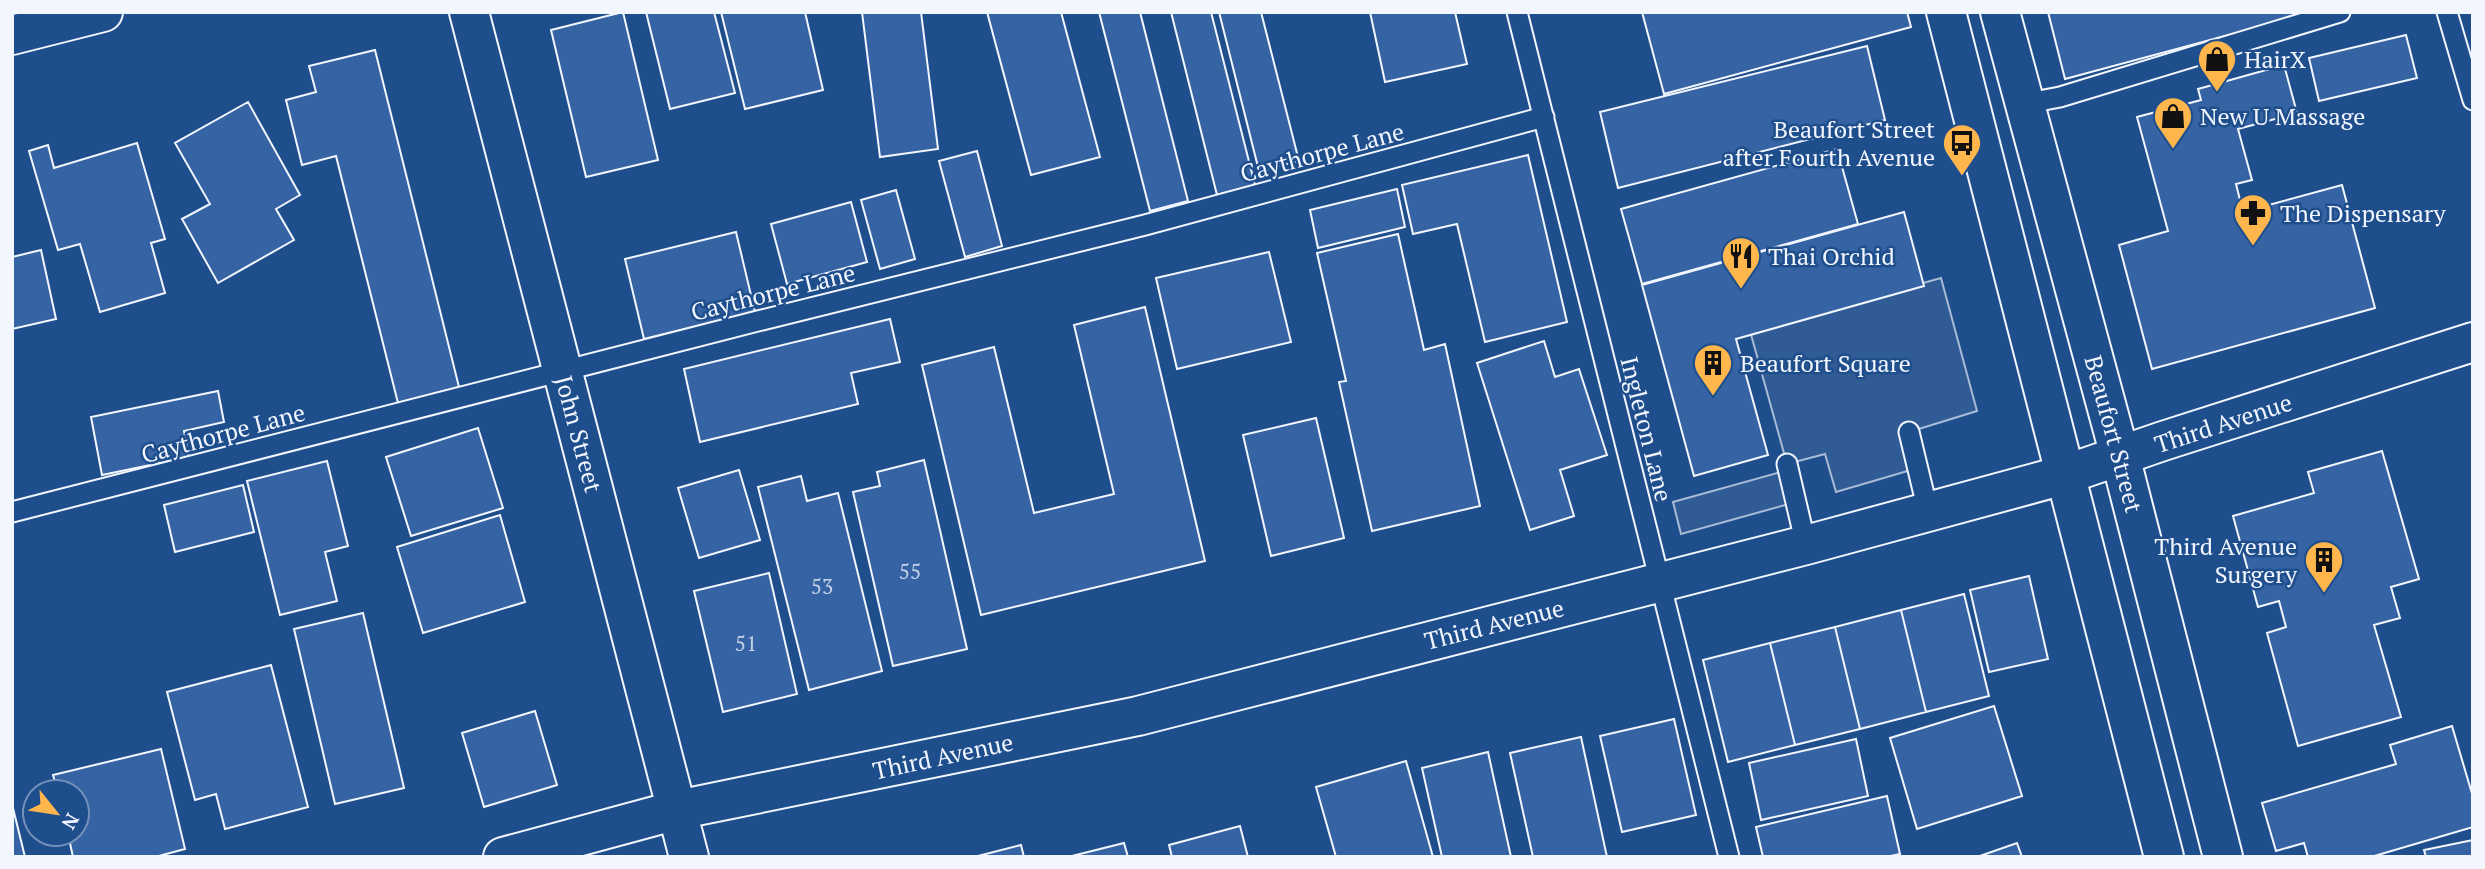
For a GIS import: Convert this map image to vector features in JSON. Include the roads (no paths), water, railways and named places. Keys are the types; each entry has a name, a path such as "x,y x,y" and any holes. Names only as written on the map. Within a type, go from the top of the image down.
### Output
{"street":[{"path":"12,35 103,12"},
{"name":"John Street","path":"469,12 689,857"},
{"path":"1946,12 2164,857"},
{"name":"Beaufort Street","path":"2000,12 2120,456 2223,857"},
{"name":"Third Avenue","path":"503,857 677,810 1138,716 1806,545 2064,475 2473,342"}],"lane":[{"name":"Ingleton Lane","path":"1517,12 1729,857"},
{"path":"2023,104 2060,97 2340,12"},
{"path":"2447,12 2473,100"},
{"name":"Caythorpe Lane","path":"12,512 563,370 1144,225 1544,117"},
{"path":"1909,432 1928,511"},
{"path":"1787,464 1806,545"}],"place":[{"name":"HairX","path":"2217,93"},
{"name":"New U Massage","path":"2173,150"},
{"name":"Beaufort Street after Fourth Avenue","path":"1962,177"},
{"name":"The Dispensary","path":"2253,247"},
{"name":"Thai Orchid","path":"1741,290"},
{"name":"Beaufort Square","path":"1713,397"},
{"name":"Third Avenue Surgery","path":"2324,594"}]}
